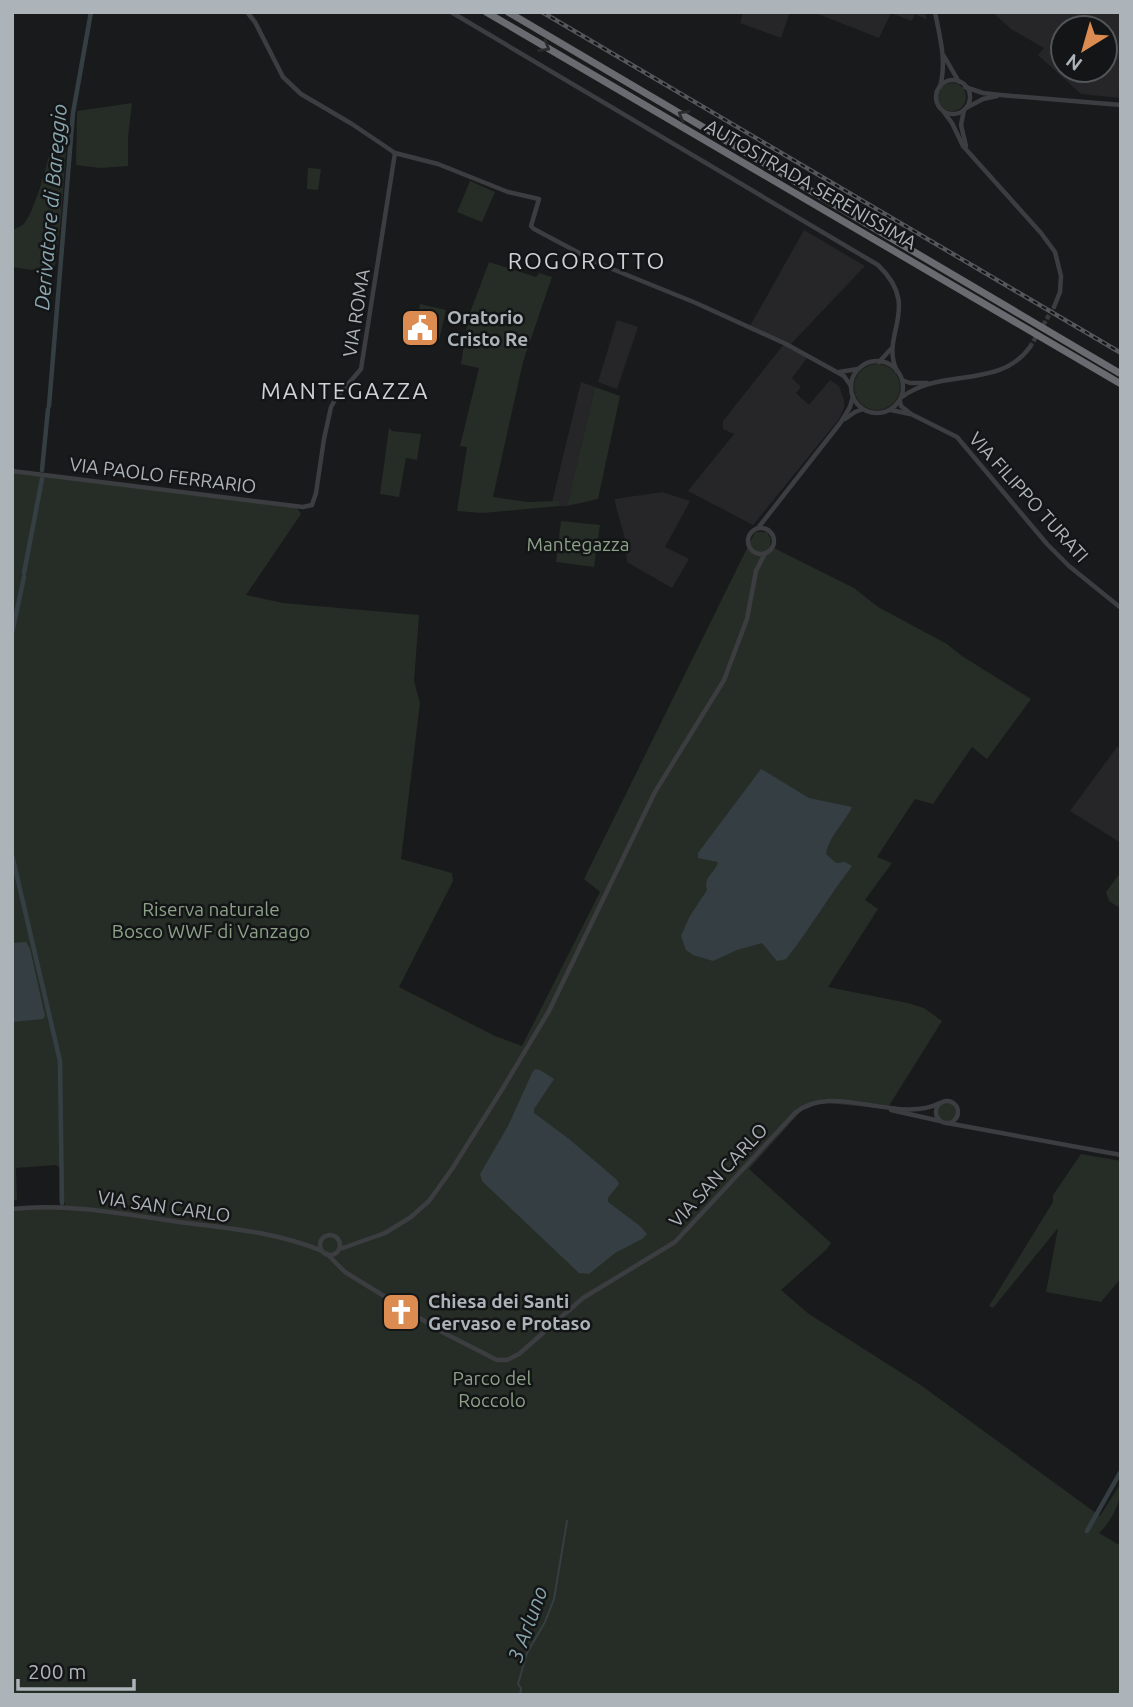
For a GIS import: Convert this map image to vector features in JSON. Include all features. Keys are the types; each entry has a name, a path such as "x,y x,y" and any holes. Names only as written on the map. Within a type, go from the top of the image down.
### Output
{"highway":[{"name":"AUTOSTRADA SERENISSIMA","path":"486,12 1121,384"},
{"name":"AUTOSTRADA SERENISSIMA","path":"508,12 1121,374"}],"street":[{"path":"247,12 255,22 277,68 290,86 395,153 438,164 508,192 539,199 531,220 534,229 600,264 770,336 837,372 847,378 853,396 863,409 874,413 890,410 915,388 1003,371 1016,363 1030,347"},
{"path":"451,12 878,265 894,286 900,312 893,357 902,380 901,399"},
{"path":"935,12 944,55 944,71 936,99 953,123 966,150 1055,252 1061,276 1060,292 1054,307"},
{"path":"944,55 959,82 983,93 1121,105"},
{"path":"940,87 949,81 959,82"},
{"path":"965,87 969,97 961,125 966,150"},
{"path":"943,111 954,114 983,99 1001,95"},
{"name":"VIA ROMA","path":"310,506 316,494 331,407 361,369 395,153"},
{"path":"879,362 893,345"},
{"path":"837,372 859,369 866,364 879,362 887,363 897,371"},
{"path":"851,386 859,369"},
{"path":"902,380 935,383"},
{"path":"757,571 754,552 749,547 750,534 758,528 841,422 853,396"},
{"name":"VIA FILIPPO TURATI","path":"901,399 901,406 911,414 957,437 1047,544 1069,566 1121,608"},
{"path":"841,422 863,409"},
{"name":"VIA FILIPPO TURATI","path":"890,410 911,414"},
{"name":"VIA PAOLO FERRARIO","path":"12,471 303,508 310,506"},
{"path":"360,1242 348,1243 332,1235 323,1238 320,1244 324,1253 333,1255 339,1250 385,1233 405,1221 435,1193 462,1155 541,1026 655,792 724,680 747,619 757,571 774,541 766,518"},
{"path":"758,528 768,530"},
{"path":"754,552 765,553"},
{"name":"VIA SAN CARLO","path":"12,1209 61,1206 231,1229 304,1244 324,1253 384,1298 444,1333 497,1360 507,1360 520,1353 583,1298 675,1242 800,1109 822,1101 919,1109 940,1103"},
{"path":"958,1113 955,1120 945,1123 936,1114 940,1103 951,1101 956,1105 964,1122 973,1127"},
{"name":"VIA SAN CARLO","path":"876,1106 945,1123 1121,1154"},
{"name":"VIA SAN CARLO","path":"304,1244 315,1243 323,1238"},
{"path":"337,1238 341,1268"}],"shaded area":[{"path":"743,12 790,12 781,38 740,23"},
{"path":"813,12 925,12 927,20 915,14 912,21 891,13 879,38"},
{"path":"992,12 1121,12 1121,88 1118,89 1121,91 1121,98 1081,94 1070,84 1119,84 1119,14 1049,14 1049,65 1038,55 1044,48 1011,29"},
{"path":"804,230 865,266 790,345 750,326"},
{"path":"617,320 638,327 617,389 598,382"},
{"path":"784,344 807,358 792,378 801,387 796,393 809,405 830,380 839,386 844,408 839,419 753,525 688,491 734,434 723,429 723,421"},
{"path":"581,382 595,387 567,506 559,506 559,502 552,502"},
{"path":"662,492 690,501 665,547 689,559 672,588 627,562 624,535 615,503 615,499"},
{"path":"1117,747 1121,749 1121,843 1070,811"},
{"path":"761,769 809,798 852,807 830,841 826,854 836,863 845,862 852,866 786,959 777,961 762,943 713,961 693,955 686,950 681,936 707,890 708,878 718,862 698,858 698,853"},
{"path":"26,942 30,949 45,1016 43,1019 12,1022 12,943"},
{"path":"535,1069 554,1079 534,1113 617,1180 619,1184 608,1202 647,1234 615,1253 589,1274 579,1273 482,1181 480,1174 508,1126"}],"green space":[{"path":"952,83 962,87 966,97 962,107 952,111 942,107 938,97 942,87"},
{"path":"132,103 128,166 100,168 76,165 77,111"},
{"path":"51,132 67,137 55,266 32,270 12,267 12,230 25,223 34,204 47,163"},
{"path":"308,168 321,169 318,190 307,189"},
{"path":"470,181 495,192 482,222 457,212"},
{"path":"489,262 536,277 539,273 552,277 523,362 493,497 528,502 559,501 559,506 483,513 457,511 467,447 460,446 479,368 461,364 468,318"},
{"path":"420,304 446,310 439,340 414,335"},
{"path":"877,364 893,371 900,387 893,403 877,410 861,403 854,387 861,371"},
{"path":"595,387 620,396 598,499 567,506"},
{"path":"389,428 392,431 421,434 417,460 406,458 399,497 380,494"},
{"name":"Parco del Roccolo","path":"12,471 297,508 301,514 246,595 283,603 419,615 414,681 420,703 401,859 452,873 453,881 399,987 495,1036 522,1046 600,892 584,879 755,532 767,532 771,539 770,546 854,588 878,607 947,644 1031,699 987,759 972,747 933,804 915,799 877,857 892,863 865,900 878,909 828,987 908,1003 924,1008 942,1021 887,1109 817,1102 803,1109 749,1169 831,1243 781,1290 809,1314 922,1386 1100,1516 1121,1483 1115,1510 1099,1533 1121,1546 1121,1695 12,1695 12,1208 65,1205 65,1202 59,1201 60,1168 56,1165 16,1168 17,1200 12,1200"},
{"name":"Mantegazza","path":"561,521 600,525 594,567 556,562"},
{"path":"1121,872 1121,902 1118,907 1109,901 1106,892"},
{"path":"947,1103 953,1106 956,1112 953,1118 947,1121 941,1118 938,1112 941,1106"},
{"path":"1081,1154 1121,1161 1121,1278 1101,1302 1046,1292 1058,1228 993,1308 989,1306 1053,1202 1053,1195"}],"waterway":[{"name":"Derivatore di Bareggio","path":"49,406 73,113 91,12"},
{"name":"Derivatore di Bareggio","path":"42,470 48,409"},
{"name":"Derivatore di Bareggio","path":"24,573 42,479"},
{"name":"Derivatore di Bareggio","path":"12,633 24,577"},
{"name":"Derivatore di Bareggio","path":"12,855 60,1061 62,1203"},
{"path":"1087,1531 1121,1471"},
{"name":"3 Arluno","path":"520,1695 521,1688 518,1684 527,1653 545,1622 554,1599 567,1521"}],"tunnel":[{"path":"1030,347 1054,307"}],"railway":[{"path":"542,12 1121,353"}],"place":[{"name":"Oratorio Cristo Re","path":"420,328"},
{"name":"Chiesa dei Santi Gervaso e Protaso","path":"401,1312"}],"district":[{"name":"ROGOROTTO","path":"587,260"},
{"name":"MANTEGAZZA","path":"345,390"}],"park label":[{"name":"Riserva naturale Bosco WWF di Vanzago","path":"211,920"}]}
